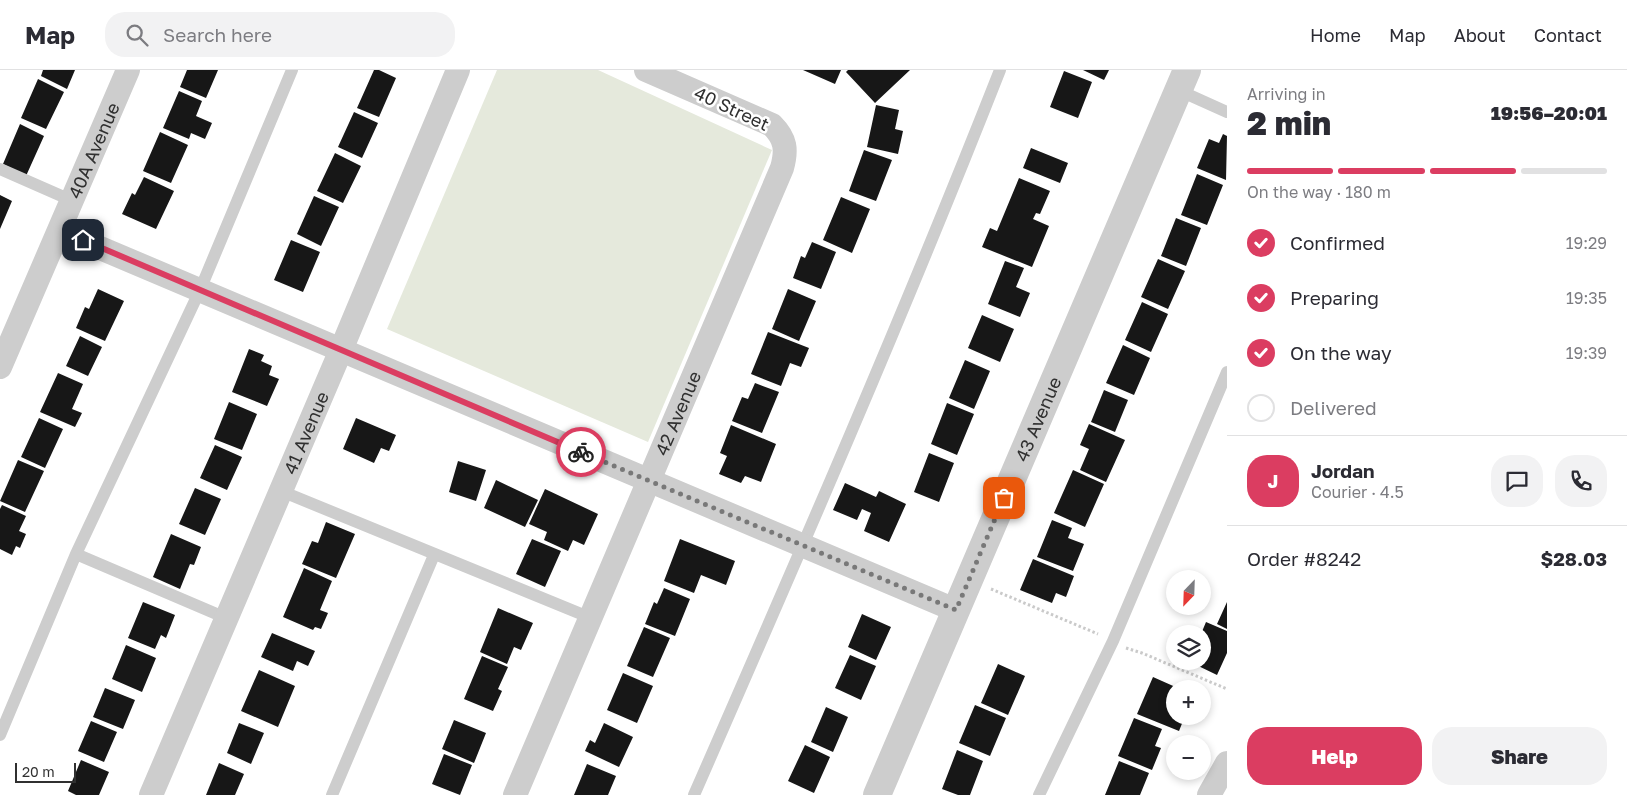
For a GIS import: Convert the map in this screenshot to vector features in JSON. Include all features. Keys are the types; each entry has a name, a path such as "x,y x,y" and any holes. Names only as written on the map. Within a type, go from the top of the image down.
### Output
{"street":[{"name":"40A Avenue","path":"0,368 128,70"},
{"name":"41 Avenue","path":"151,795 458,70"},
{"name":"40 Street","path":"646,70 772,125 784,141"},
{"name":"43 Avenue","path":"876,795 1182,80"},
{"name":"42 Avenue","path":"515,795 782,168 785,156 784,141"},
{"path":"60,231 956,610"},
{"path":"1209,795 1227,763"}],"lane":[{"path":"0,735 76,554 200,290 292,70"},
{"path":"694,795 802,546 966,156 1000,70"},
{"path":"1182,80 1227,112"},
{"path":"0,169 73,201"},
{"path":"1040,795 1114,641 1227,372"},
{"path":"281,491 591,618"},
{"path":"76,554 226,618"},
{"path":"332,795 434,555"}],"shaded area":[{"path":"497,70 598,70 772,150 648,442 387,329"}],"building":[{"path":"43,70 75,70 67,89 41,76"},
{"path":"187,70 218,70 206,98 180,87"},
{"path":"374,70 379,70 396,78 379,117 357,108"},
{"path":"803,70 841,70 835,84"},
{"path":"848,70 910,70 875,103 846,72"},
{"path":"1083,70 1109,70 1104,80"},
{"path":"1064,71 1092,82 1078,118 1050,107"},
{"path":"38,79 64,92 46,129 21,118"},
{"path":"179,91 202,101 196,116 212,123 205,139 191,133 189,139 163,128"},
{"path":"876,105 899,110 895,129 903,131 898,154 867,147"},
{"path":"354,112 378,123 362,158 338,147"},
{"path":"20,124 44,136 26,176 3,164"},
{"path":"160,132 188,145 171,183 143,171"},
{"path":"1223,134 1227,136 1226,180 1197,168 1209,139 1219,143"},
{"path":"1031,148 1068,163 1060,183 1023,168"},
{"path":"864,150 892,160 876,201 849,191"},
{"path":"335,153 361,166 343,203 317,191"},
{"path":"1197,174 1223,185 1207,225 1181,215"},
{"path":"144,177 174,191 156,229 122,214 132,193 135,195"},
{"path":"1019,178 1050,191 1040,214 1036,213 1033,219 1049,226 1032,267 982,247 990,228 997,231"},
{"path":"0,195 12,201 0,229"},
{"path":"314,196 339,207 321,246 297,234"},
{"path":"841,197 870,209 852,253 823,240"},
{"path":"1176,218 1201,228 1186,266 1161,256"},
{"path":"291,240 320,252 303,292 274,280"},
{"path":"812,242 836,252 821,289 793,278 801,256 805,258"},
{"path":"1158,259 1185,271 1168,309 1141,297"},
{"path":"1005,261 1024,268 1016,287 1030,293 1020,317 988,304"},
{"path":"98,289 124,301 105,341 76,328 85,307 89,309"},
{"path":"788,289 816,301 799,341 772,329"},
{"path":"1142,302 1168,314 1151,352 1125,340"},
{"path":"982,315 1014,329 1000,362 968,348"},
{"path":"768,332 809,348 801,367 790,363 781,386 751,374"},
{"path":"80,336 102,347 88,376 66,366"},
{"path":"1123,345 1150,358 1134,395 1106,383"},
{"path":"249,349 264,355 261,361 272,366 269,375 279,379 267,406 232,392"},
{"path":"965,360 990,371 974,409 949,398"},
{"path":"58,373 83,384 72,409 82,413 75,427 40,412"},
{"path":"755,383 779,392 762,433 732,421 742,397 748,399"},
{"path":"1104,390 1128,400 1115,432 1091,422"},
{"path":"229,402 257,414 242,450 214,439"},
{"path":"947,403 974,414 957,455 931,444"},
{"path":"39,418 63,429 45,468 21,457"},
{"path":"356,418 396,435 389,451 381,448 374,463 343,449"},
{"path":"1089,424 1125,440 1106,482 1080,470 1089,449 1080,445"},
{"path":"731,425 776,444 761,482 745,476 741,483 719,474 727,456 720,453"},
{"path":"215,445 242,457 227,490 200,478"},
{"path":"929,453 954,463 939,502 914,492"},
{"path":"18,460 44,471 25,512 0,501"},
{"path":"458,461 486,470 476,501 449,492"},
{"path":"1073,470 1104,484 1085,527 1054,513"},
{"path":"496,480 538,500 525,527 484,508"},
{"path":"845,483 876,497 879,491 906,504 889,542 864,531 871,513 862,509 857,520 833,510"},
{"path":"195,488 221,499 205,535 179,524"},
{"path":"545,489 598,514 584,545 573,540 568,551 544,540 547,532 529,524"},
{"path":"2,505 26,516 19,531 26,534 20,548 16,546 12,555 0,549 0,509"},
{"path":"1052,520 1072,528 1068,538 1084,544 1073,571 1037,557"},
{"path":"326,522 355,534 336,578 302,564 312,541 318,543"},
{"path":"171,534 201,547 194,565 190,564 180,589 153,577"},
{"path":"532,539 561,551 545,587 516,574"},
{"path":"680,539 735,561 726,585 701,575 694,593 664,581"},
{"path":"1033,559 1074,576 1066,597 1056,593 1052,603 1020,590"},
{"path":"304,568 332,581 320,610 328,613 321,629 315,627 313,630 283,617"},
{"path":"664,588 690,599 675,636 645,624 654,602 657,604"},
{"path":"143,602 175,615 166,638 161,635 155,649 128,638"},
{"path":"1227,602 1227,629 1217,624"},
{"path":"498,608 533,623 521,650 514,647 507,664 480,652"},
{"path":"862,614 891,627 876,660 848,647"},
{"path":"1206,622 1227,631 1227,653 1217,675 1207,670 1211,670 1211,625 1205,625"},
{"path":"644,627 670,638 653,677 627,666"},
{"path":"272,633 315,651 308,666 297,661 293,671 261,657"},
{"path":"126,645 156,658 142,692 112,679"},
{"path":"850,655 876,666 861,700 835,688"},
{"path":"482,656 508,667 498,689 502,691 493,711 464,699"},
{"path":"998,664 1025,676 1008,715 981,703"},
{"path":"259,670 295,686 278,727 241,711"},
{"path":"623,673 653,686 637,723 607,710"},
{"path":"1153,677 1166,683 1166,725 1181,725 1179,731 1137,714"},
{"path":"105,688 135,700 123,729 93,717"},
{"path":"975,705 1006,718 990,756 959,743"},
{"path":"826,707 848,717 833,752 811,742"},
{"path":"1134,718 1162,729 1155,746 1161,748 1152,770 1118,756"},
{"path":"454,720 486,733 474,763 442,749"},
{"path":"91,721 117,732 104,762 78,751"},
{"path":"239,723 264,733 251,764 227,753"},
{"path":"604,723 633,737 619,767 585,751 590,740 595,743"},
{"path":"805,745 830,757 814,793 788,781"},
{"path":"957,750 983,761 970,795 958,795 942,789"},
{"path":"444,754 472,765 460,795 432,784"},
{"path":"81,760 109,772 99,795 76,795 68,791"},
{"path":"1119,761 1149,773 1140,795 1105,795"},
{"path":"219,763 244,774 235,795 206,795"},
{"path":"587,764 616,776 608,795 574,795"}],"way so far":[{"path":"581,452 956,610 1004,498"}],"route":[{"path":"83,240 581,452"}]}
